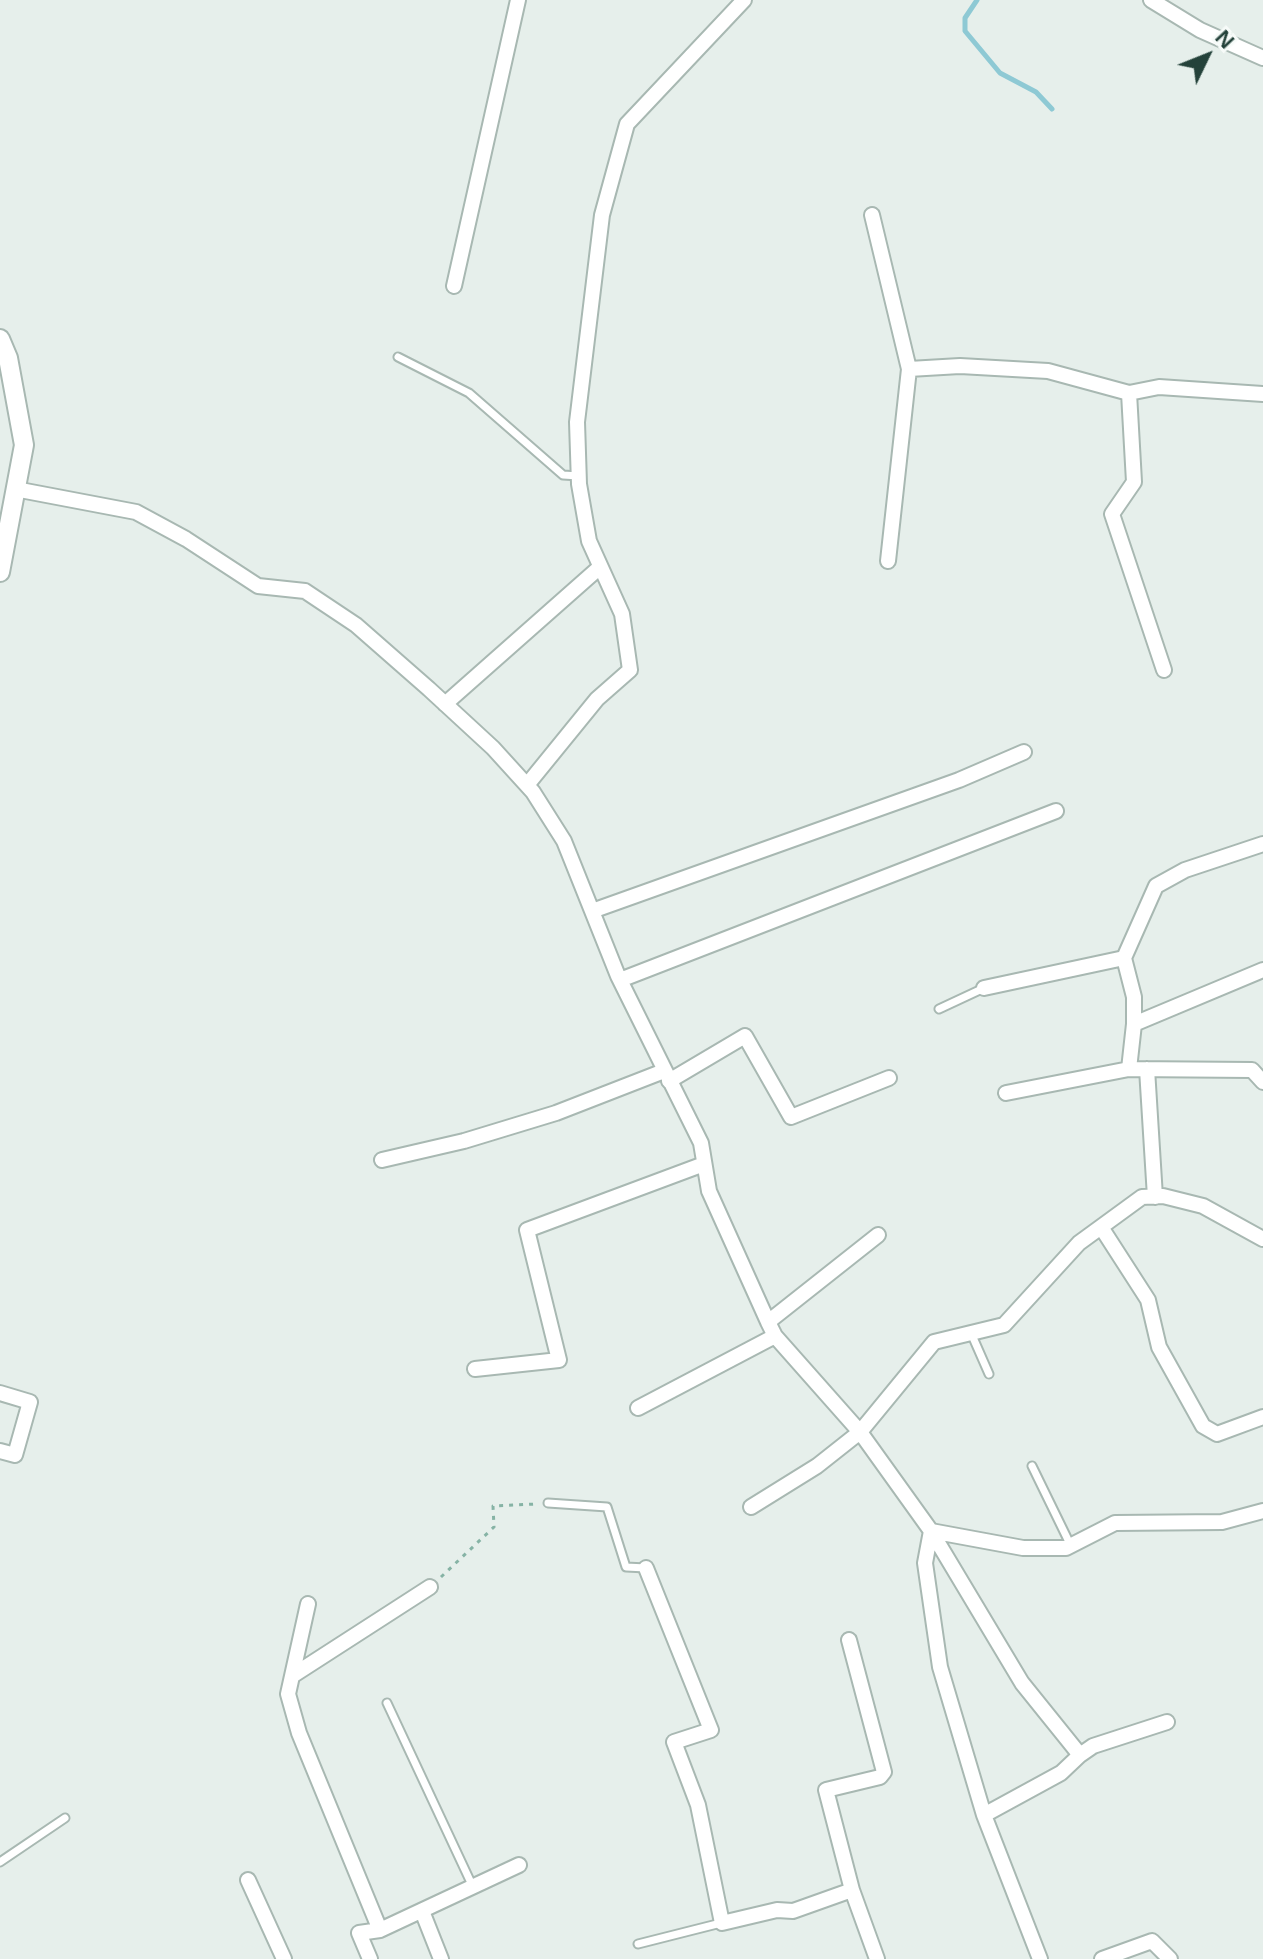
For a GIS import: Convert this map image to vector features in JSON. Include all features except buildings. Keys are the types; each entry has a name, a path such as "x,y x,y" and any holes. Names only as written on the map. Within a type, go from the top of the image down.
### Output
{"street":[{"path":"454,286 518,0"},
{"path":"527,785 573,726 630,670 622,614 589,541 579,476 577,422 602,215 627,124 744,0"},
{"path":"1151,0 1200,30 1263,58"},
{"path":"872,215 909,369 888,561"},
{"path":"0,339 8,358 24,445 0,572"},
{"path":"909,369 960,366 1048,371 1129,393 1159,387 1263,394"},
{"path":"1129,393 1134,482 1112,514 1164,670"},
{"path":"15,489 136,512 186,539 258,586 305,591 356,625 445,704 527,785 564,841 620,980 701,1143 709,1191 771,1329 860,1432 931,1531 1022,1683 1080,1755"},
{"path":"445,704 600,567"},
{"path":"592,911 959,780 1024,752"},
{"path":"620,980 1056,811"},
{"path":"1129,1069 1134,997 1124,958 1156,886 1185,870 1263,844"},
{"path":"984,988 1124,958"},
{"path":"1134,1024 1263,970"},
{"path":"382,1160 464,1141 667,1076 745,1036 791,1117 889,1078"},
{"path":"1006,1093 1129,1069 1252,1070 1263,1082"},
{"path":"1147,1069 1155,1197"},
{"path":"475,1369 559,1360 527,1230 704,1164"},
{"path":"751,1507 817,1466 860,1432 934,1342 1004,1325 1079,1243 1142,1197 1203,1206 1263,1239"},
{"path":"1101,1227 1148,1300 1159,1347 1203,1426 1217,1434 1263,1417"},
{"path":"638,1408 771,1329 878,1235"},
{"path":"0,1393 30,1402 15,1455 0,1451"},
{"path":"931,1531 1023,1548 1071,1546 1115,1523 1222,1522 1263,1511"},
{"path":"931,1531 925,1563 940,1667 984,1815 1040,1959"},
{"path":"646,1568 711,1730 674,1742 698,1805 722,1923 777,1910 793,1911 852,1890"},
{"path":"292,1676 430,1587"},
{"path":"308,1604 288,1694 299,1733 380,1930"},
{"path":"849,1640 884,1772 880,1777 826,1790 852,1890 877,1959"},
{"path":"984,1815 1061,1773 1093,1746 1167,1722"},
{"path":"370,1959 359,1933 380,1930 519,1865"},
{"path":"248,1880 284,1959"},
{"path":"422,1911 441,1959"},
{"path":"1102,1959 1152,1941 1170,1959"}],"lane":[{"path":"398,357 469,393 563,475 579,476"},
{"path":"939,1009 984,988"},
{"path":"971,1333 989,1374"},
{"path":"1032,1466 1071,1546"},
{"path":"548,1503 607,1507 626,1567 646,1568"},
{"path":"387,1703 473,1887"},
{"path":"0,1862 65,1818"},
{"path":"638,1944 722,1923"}],"path":[{"path":"430,1587 494,1527 493,1506 548,1503"}],"waterway":[{"path":"977,0 965,18 965,31 1000,73 1036,92 1052,109"}]}
